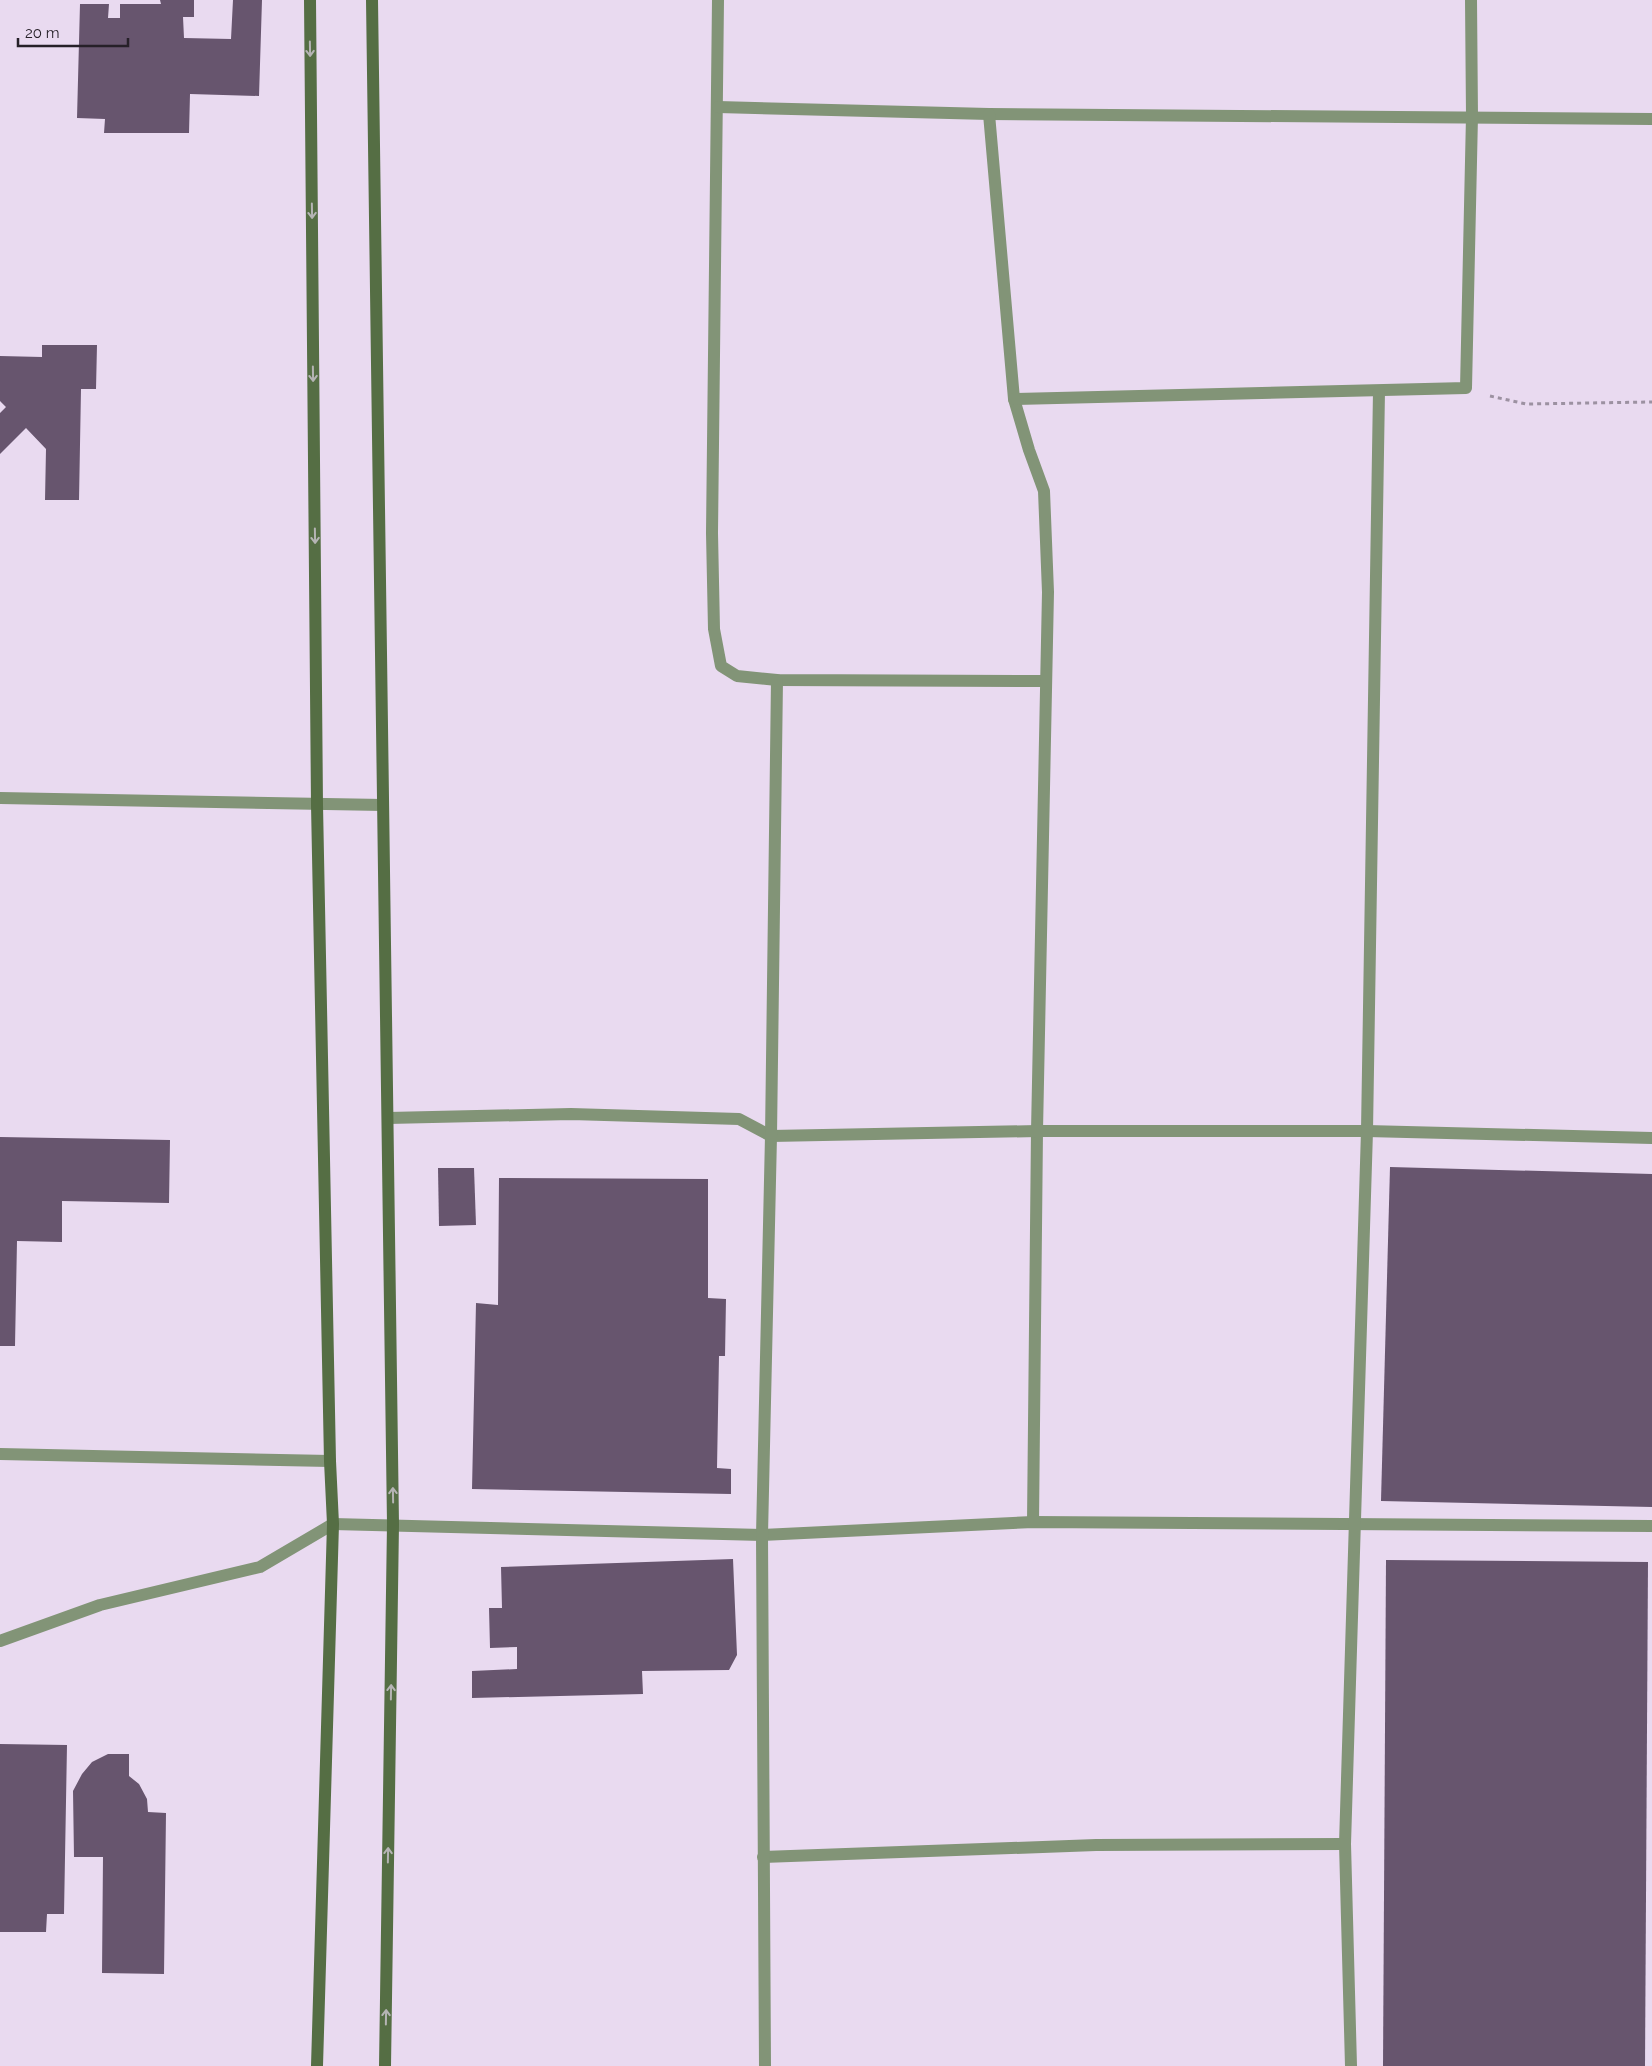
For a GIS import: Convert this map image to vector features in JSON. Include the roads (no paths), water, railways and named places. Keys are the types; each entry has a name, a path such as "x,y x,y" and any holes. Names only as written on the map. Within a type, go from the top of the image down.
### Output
{"main road":[{"path":"310,0 317,805 330,1461 333,1524 318,2066"},
{"path":"372,0 393,1524 385,2066"}],"street":[{"path":"718,0 712,533 714,629 721,666 737,676 776,680 1046,681"},
{"path":"1014,399 1466,388 1472,116 1471,0"},
{"path":"718,107 989,114 1472,116 1652,119"},
{"path":"989,114 1014,399 1029,450 1044,491 1048,592 1037,1131 1033,1522"},
{"path":"1351,2066 1345,1844 1357,1524 1367,1131 1379,391"},
{"path":"765,2066 762,1536 771,1136 776,680"},
{"path":"0,798 383,805"},
{"path":"388,1118 571,1114 739,1119 771,1136 1037,1131 1367,1131 1652,1138"},
{"path":"0,1454 330,1461"},
{"path":"0,1641 100,1605 260,1567 333,1524 393,1524 762,1536 1033,1522 1652,1526"},
{"path":"763,1857 1096,1845 1345,1844"}]}
